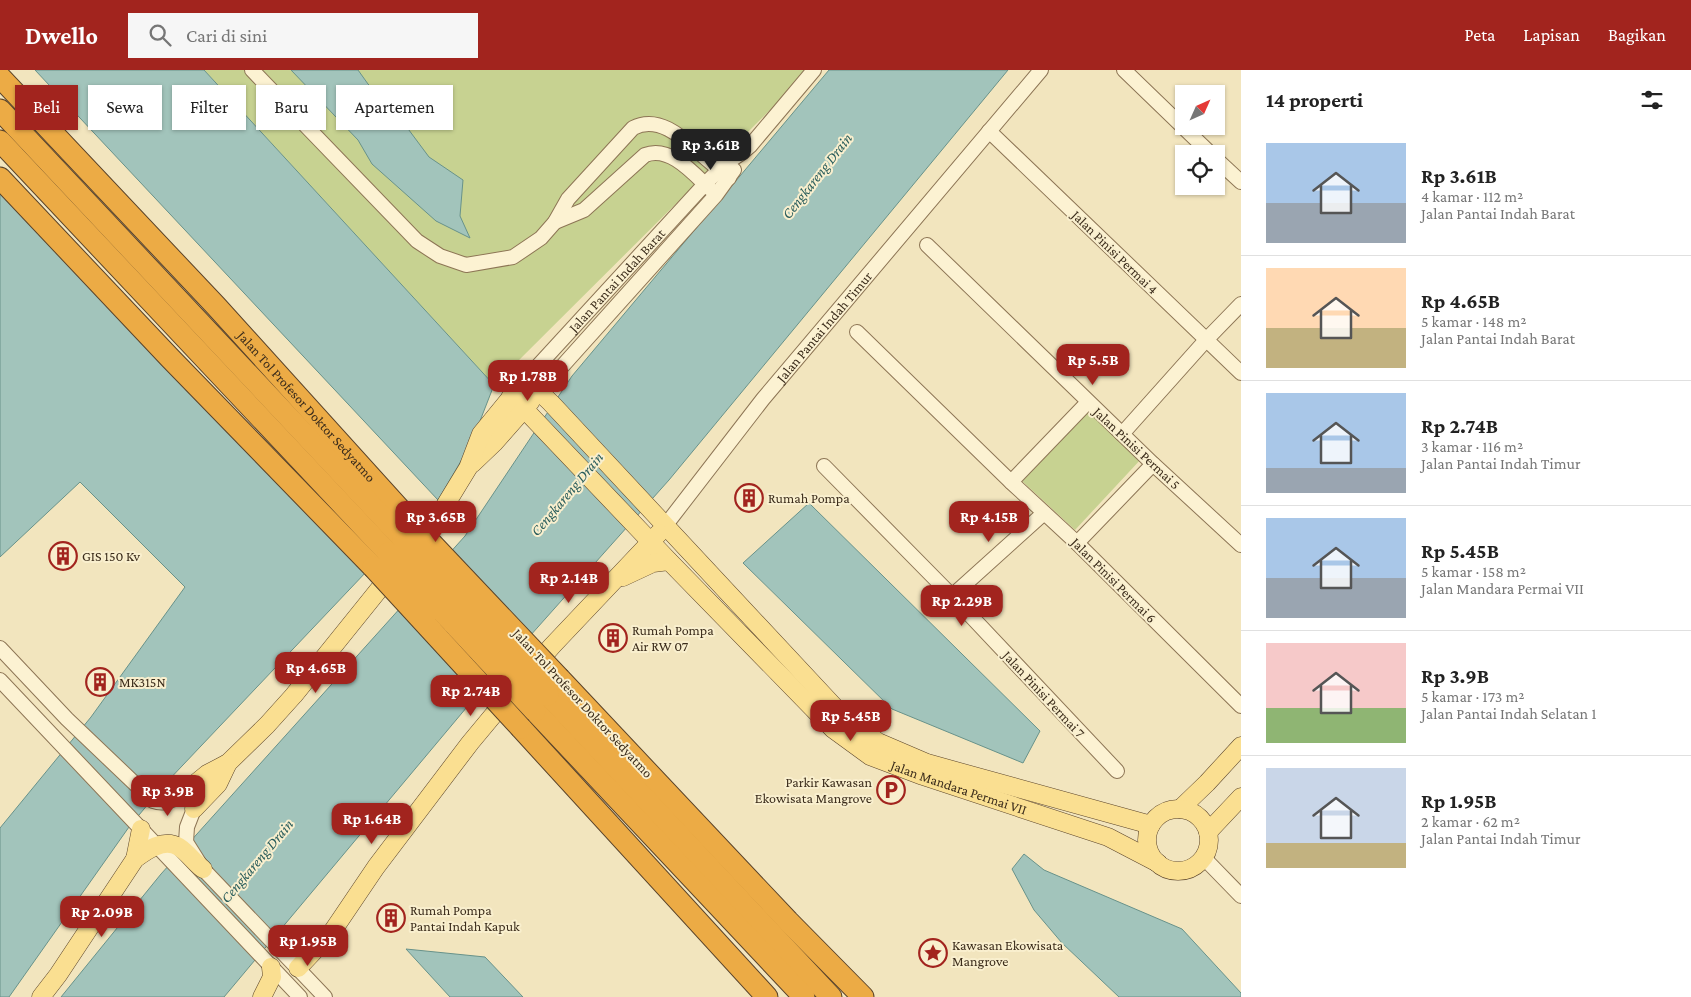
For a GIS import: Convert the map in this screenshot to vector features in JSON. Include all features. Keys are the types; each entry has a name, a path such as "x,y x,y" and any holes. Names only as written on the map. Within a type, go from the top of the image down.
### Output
{"highway":[{"name":"Jalan Tol Profesor Doktor Sedyatmo","path":"0,77 216,306 395,547 521,728 767,997"},
{"name":"Jalan Tol Profesor Doktor Sedyatmo","path":"0,110 395,547 548,695 831,997"},
{"name":"Jalan Tol Profesor Doktor Sedyatmo","path":"0,141 395,547 548,695 788,921 863,997"},
{"name":"Jalan Tol Profesor Doktor Sedyatmo","path":"0,178 163,351 395,547"},
{"name":"Jalan Tol Profesor Doktor Sedyatmo","path":"548,695 804,997"}],"main road":[{"name":"Jalan Mandara Permai VII","path":"526,379 546,397 842,716 878,742 928,763 1150,825"},
{"name":"Jalan Pantai Indah Barat","path":"180,796 207,774 228,763 267,725 319,665 443,508 468,468 481,434 526,379"},
{"name":"Jalan Mandara Permai VII","path":"512,395 669,561 833,729 870,756 923,776 1108,837 1158,864"},
{"name":"Jalan Pantai Indah Barat","path":"468,468 494,443 531,414 546,397"},
{"name":"Jalan Pantai Indah Timur","path":"298,968 332,932 376,867 496,711 552,646 665,526"},
{"name":"Jalan Pantai Indah Timur","path":"610,585 638,569 653,563 669,561"},
{"path":"1180,809 1241,746"},
{"name":"Jalan Pantai Indah Barat","path":"194,809 218,784 228,763"},
{"path":"1208,832 1241,797"},
{"path":"1180,809 1198,816 1208,832 1208,846 1204,858 1196,866 1186,870 1166,869 1152,857 1147,841 1150,825 1156,818 1167,811 1180,809"},
{"path":"135,859 138,826"},
{"path":"41,997 58,975 135,859 157,846 172,844 203,868"},
{"path":"262,997 272,977 268,964"}],"street":[{"path":"252,70 417,241 440,256 466,265 513,257 541,238 555,222 568,199 633,128 638,125 657,124 682,136 724,174"},
{"name":"Jalan Pantai Indah Barat","path":"546,397 716,195 724,174 814,70"},
{"name":"Jalan Pantai Indah Timur","path":"665,526 763,399 1042,70"},
{"path":"1124,70 1202,145"},
{"name":"Jalan Pinisi Permai 4","path":"989,131 1241,373"},
{"path":"555,222 584,210 645,154 650,153 668,154 716,195"},
{"path":"1225,167 1241,182"},
{"name":"Jalan Pantai Indah Barat","path":"526,379 705,184 724,174"},
{"name":"Jalan Pinisi Permai 5","path":"927,245 1088,402 1241,545"},
{"path":"1122,434 1206,340 1241,304"},
{"name":"Jalan Pinisi Permai 6","path":"857,332 1011,482 1077,543 1241,706"},
{"path":"1011,482 1088,402"},
{"path":"1077,543 1153,464"},
{"name":"Jalan Pinisi Permai 7","path":"824,466 952,596 1117,771"},
{"path":"952,596 1044,513"},
{"path":"0,648 67,719 153,801 161,804 170,802 180,796"},
{"path":"0,680 157,846"},
{"path":"194,809 179,849 268,964 300,997"},
{"path":"1204,858 1241,896"},
{"path":"203,868 325,997"},
{"path":"278,947 308,997"}],"green space":[{"path":"204,70 807,70 791,89 494,385 259,130 326,130 326,85 256,85 256,126 246,116 246,85 218,85"},
{"path":"1089,409 1142,458 1075,530 1022,481"}],"water":[{"path":"35,70 204,70 218,85 172,85 172,130 246,130 246,116 256,126 256,130 259,130 494,385 471,444 438,500 91,130 162,130 162,85 88,85 88,127 78,116 78,85 49,85"},
{"path":"291,70 358,70 369,85 336,85 336,117 326,107 326,85 305,85"},
{"name":"Cengkareng Drain","path":"829,70 1008,70 669,480 472,701 224,997 61,997 161,874 465,536 572,376"},
{"path":"348,130 409,130 429,157 463,180 460,216 470,238 436,221 372,164 358,140"},
{"path":"0,183 367,571 164,785 129,827 9,997 0,997 0,828 91,717 185,587 80,482 0,557"},
{"path":"809,503 1040,731 1023,763 892,709 743,563"},
{"path":"1024,854 1044,870 1182,929 1241,993 1241,997 1119,997 1062,943 1034,910 1012,869"},
{"path":"406,949 485,957 523,997 450,997"}],"place":[{"name":"Rumah Pompa","path":"749,498"},
{"name":"GIS 150 Kv","path":"63,556"},
{"name":"Rumah Pompa Air RW 07","path":"613,638"},
{"name":"MK315N","path":"100,682"},
{"name":"Parkir Kawasan Ekowisata Mangrove","path":"891,790"},
{"name":"Rumah Pompa Pantai Indah Kapuk","path":"391,918"},
{"name":"Kawasan Ekowisata Mangrove","path":"933,953"}]}
